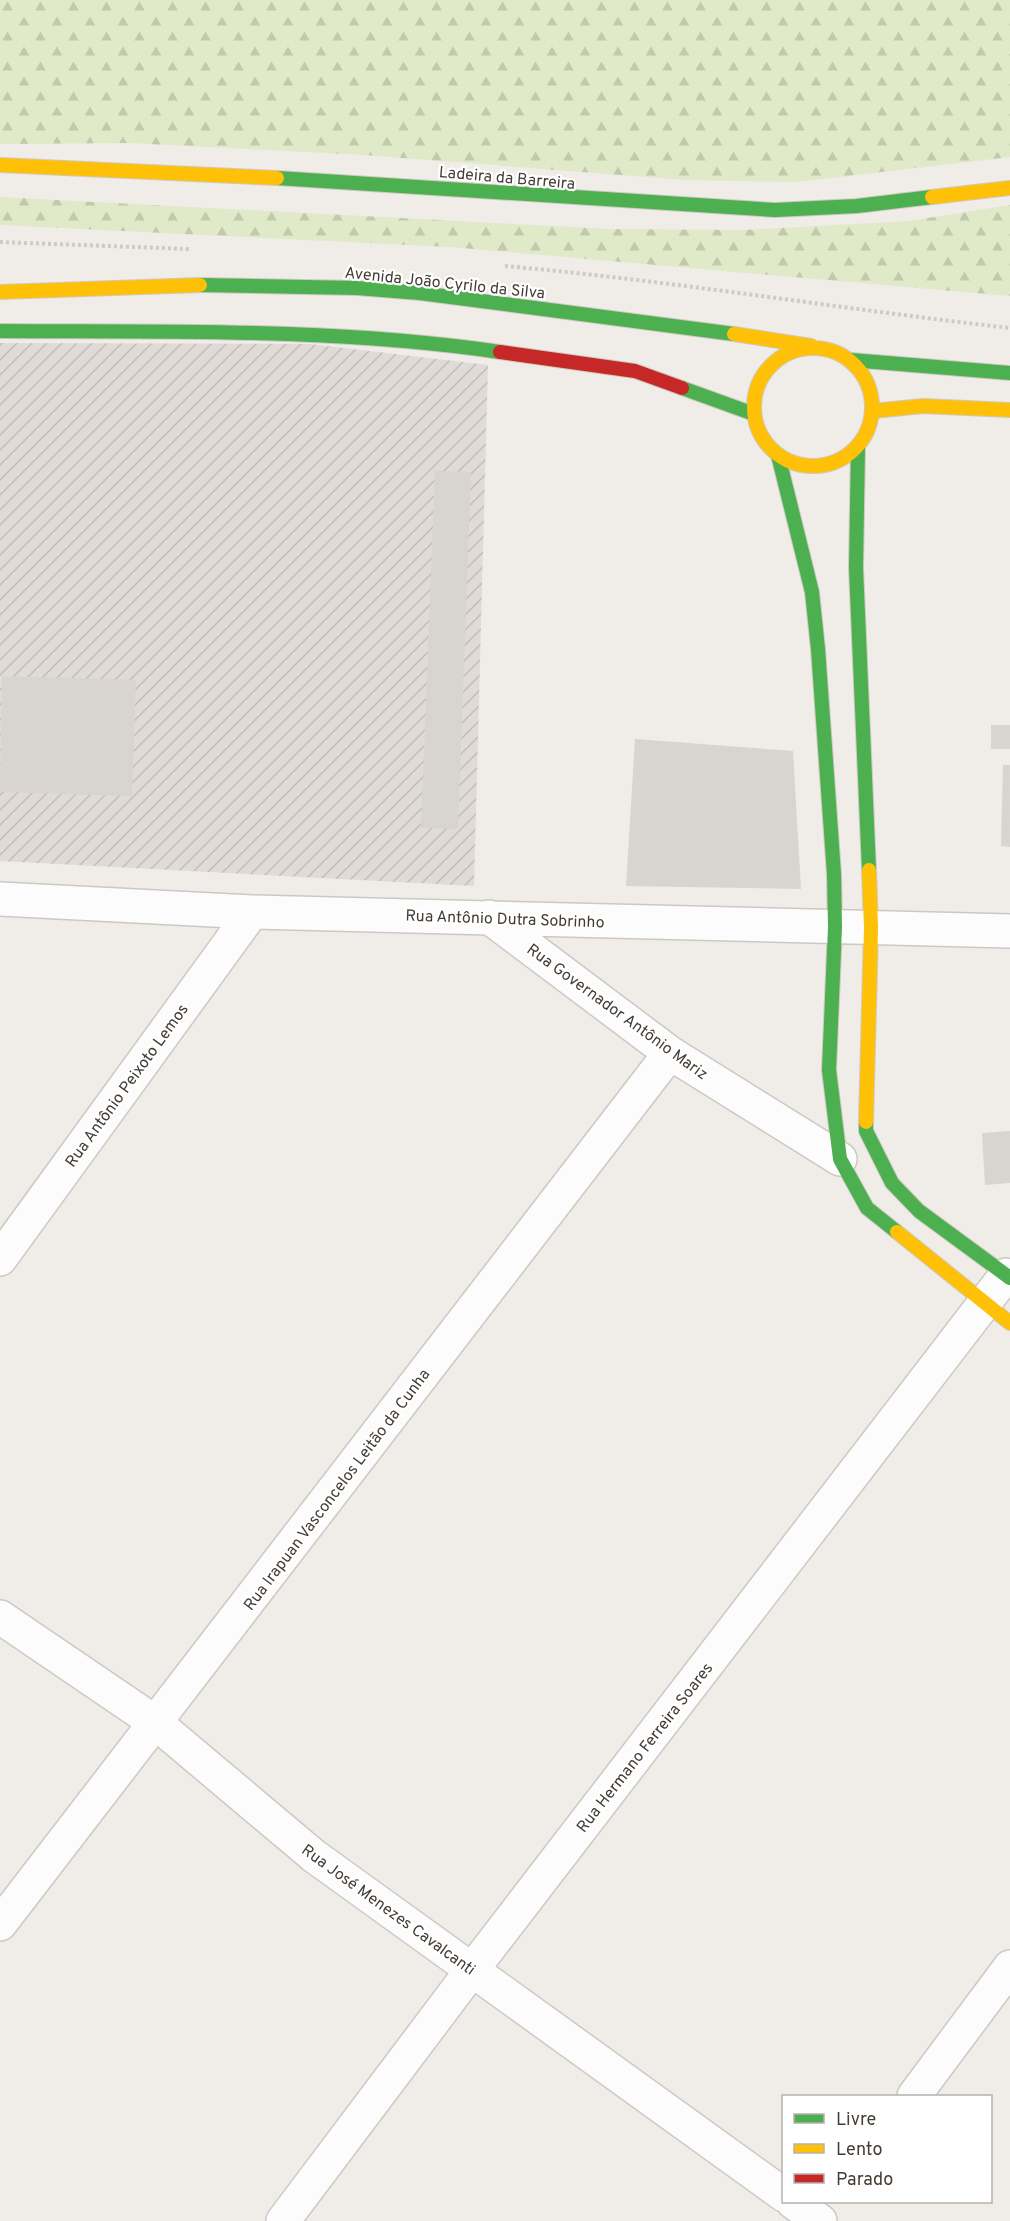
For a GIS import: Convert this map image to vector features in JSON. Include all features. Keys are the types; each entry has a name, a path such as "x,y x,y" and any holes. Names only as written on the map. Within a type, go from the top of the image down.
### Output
{"main road":[{"name":"Ladeira da Barreira","path":"0,165 324,180 605,201 775,210 880,204 1010,188"},
{"name":"Avenida João Cyrilo da Silva","path":"0,292 210,285 357,288 420,293 712,330 833,349 852,360 1010,373"},
{"path":"0,331 237,332 359,337 454,345 635,371 754,414"},
{"path":"812,346 791,351 765,371 759,381 753,404 756,427 778,455 812,592 827,776 835,927 829,1070 840,1159 867,1208 997,1314"},
{"path":"778,455 804,466 824,466 858,447 864,438 873,411 868,382 852,360"},
{"path":"873,411 923,406 1010,410"},
{"path":"858,447 856,568 871,928 866,1131 892,1184 919,1211 1008,1276"}],"street":[{"name":"Rua Antônio Dutra Sobrinho","path":"0,899 252,912 1010,931"},
{"name":"Rua Antônio Peixoto Lemos","path":"0,1259 252,912"},
{"name":"Rua Governador Antônio Mariz","path":"489,917 670,1053 840,1159"},
{"name":"Rua Irapuan Vasconcelos Leitão da Cunha","path":"0,1924 670,1053"},
{"name":"Rua Hermano Ferreira Soares","path":"283,2221 472,1970 997,1314 1008,1276"},
{"name":"Rua José Menezes Cavalcanti","path":"0,1617 156,1723 314,1856 782,2194"},
{"path":"915,2095 1010,1967"},
{"path":"794,2203 820,2221 834,2203"}],"shaded area":[{"path":"0,343 310,344 488,365 474,886 0,861"}],"green space":[{"path":"0,0 1010,0 1010,157 796,182 685,180 364,155 130,143 0,144"},
{"path":"0,197 610,229 744,230 909,221 1010,205 1010,296 451,247 0,225"}],"building":[{"path":"435,471 471,472 458,829 421,828"},
{"path":"2,676 136,680 132,796 0,792"},
{"path":"991,725 1010,725 1010,749 991,749"},
{"path":"635,739 793,751 801,889 626,886"},
{"path":"1003,765 1010,765 1010,847 1001,846"},
{"path":"1010,1131 1010,1183 985,1185 982,1133"}],"traffic: fast":[{"path":"277,178 775,210 857,206 932,197"},
{"path":"200,285 357,288 420,293 734,334"},
{"path":"0,331 313,335 438,344 500,352"},
{"path":"851,360 1010,373"},
{"path":"682,388 754,414"},
{"path":"858,447 856,568 869,870"},
{"path":"778,455 812,592 818,649 834,874 835,927 829,1070 840,1159 867,1208 897,1232"},
{"path":"866,1122 866,1131 892,1183 919,1211 1010,1278"}],"traffic: slow":[{"path":"0,165 277,178"},
{"path":"932,197 1010,188"},
{"path":"0,292 200,285"},
{"path":"734,334 811,346"},
{"path":"813,348 836,352 855,365 868,384 872,407 868,430 855,449 836,462 813,466 790,462 771,449 758,430 754,407 758,384 771,365 790,352 813,348"},
{"path":"873,411 923,406 1010,410"},
{"path":"866,1122 871,928 869,870"},
{"path":"897,1232 1010,1323"}],"traffic: jam":[{"path":"500,352 635,371 682,388"}]}
